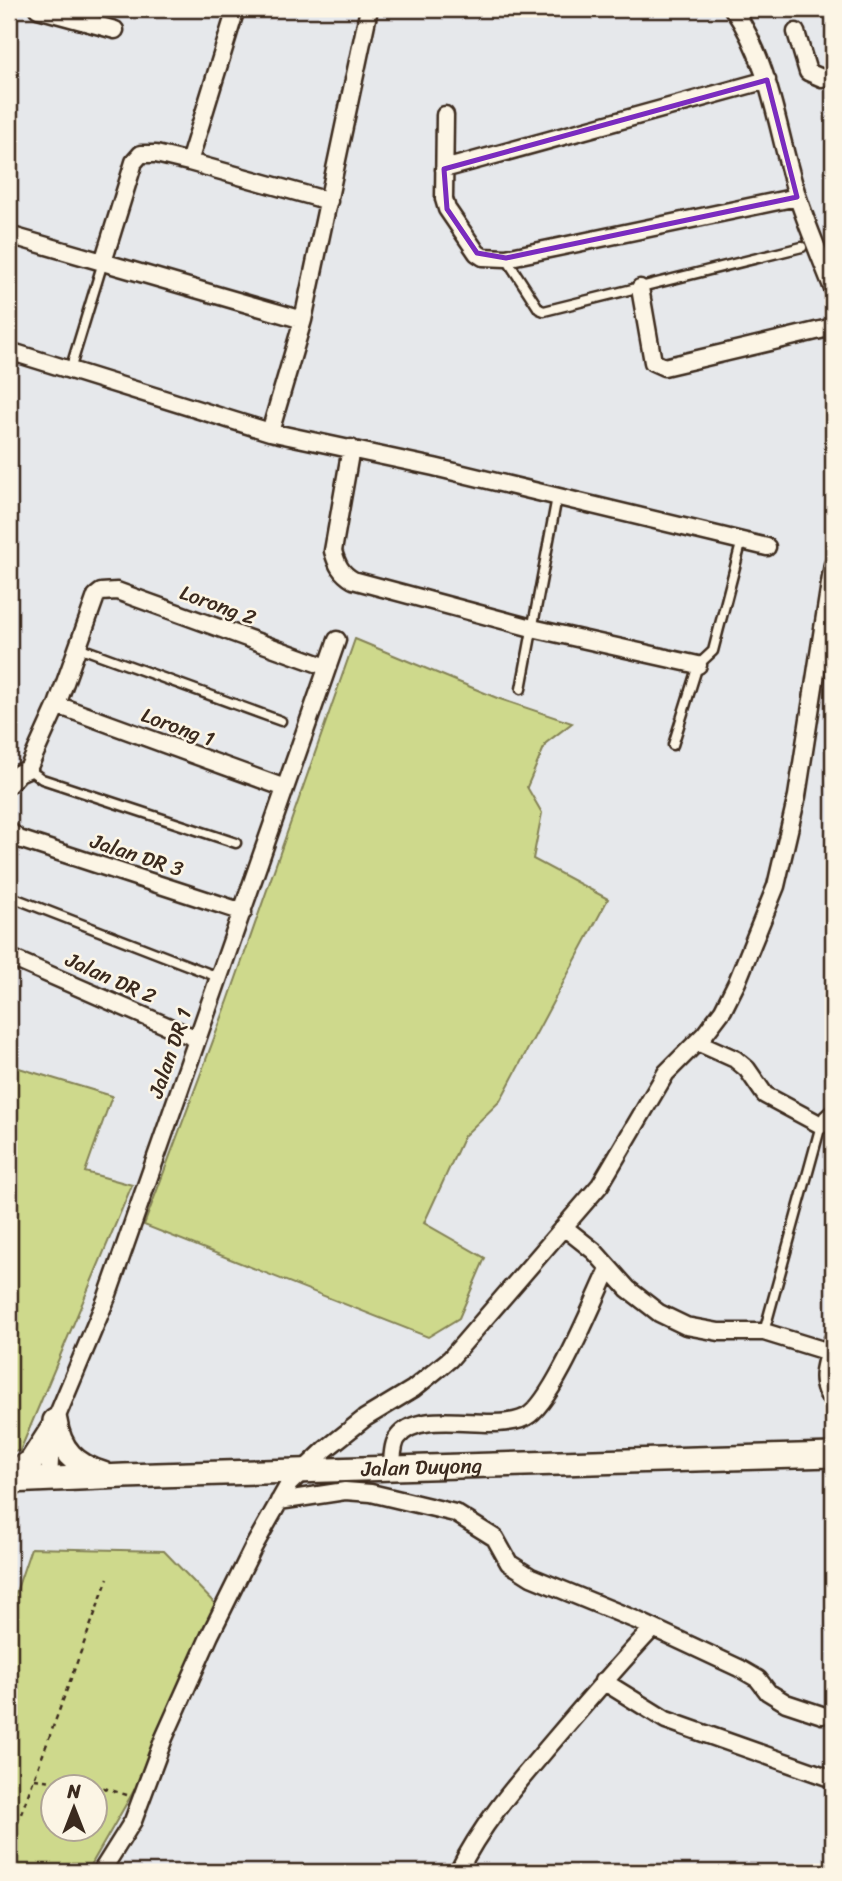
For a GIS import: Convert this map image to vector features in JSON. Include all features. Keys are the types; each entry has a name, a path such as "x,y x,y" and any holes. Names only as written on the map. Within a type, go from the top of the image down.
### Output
{"main road":[{"path":"9,1475 31,1462 54,1425"},
{"path":"54,1425 63,1448 71,1459 84,1468 101,1474 124,1476"},
{"name":"Jalan Duyong","path":"9,1481 833,1455"}],"street":[{"path":"38,9 115,30"},
{"path":"189,162 236,9"},
{"path":"270,432 303,320 369,9"},
{"path":"733,9 747,28 767,80 797,197 833,289"},
{"path":"796,33 808,72 822,78 833,76"},
{"path":"444,169 767,80"},
{"path":"445,115 444,199 447,209 483,257 506,258 797,197"},
{"path":"103,262 137,158 141,154 156,154 189,162 329,201"},
{"path":"9,235 303,320"},
{"path":"640,288 653,362 664,367 833,327"},
{"path":"9,351 270,432 351,448 767,547"},
{"path":"351,448 333,551 344,574 354,580 533,628 698,666"},
{"path":"101,1872 133,1821 164,1738 204,1646 289,1484 365,1418 413,1389 450,1359 600,1185 666,1073 697,1042 723,1010 776,886 797,796 833,564"},
{"name":"Lorong 2","path":"78,647 96,596 101,592 117,591 327,667"},
{"name":"Jalan DR 1","path":"49,1480 54,1425 107,1297 337,640"},
{"path":"9,784 19,772 28,769 57,705 78,647"},
{"name":"Lorong 1","path":"57,705 285,788"},
{"name":"Jalan DR 3","path":"14,835 243,912"},
{"name":"Jalan DR 2","path":"9,957 197,1039"},
{"path":"697,1042 735,1059 747,1069 765,1095 821,1125"},
{"path":"565,1228 594,1251 628,1289 659,1313 686,1326 719,1332 764,1332 832,1343 823,1381 826,1393 833,1400"},
{"path":"391,1468 396,1439 407,1429 424,1424 503,1423 529,1416 551,1390 609,1269"},
{"path":"279,1502 345,1491 370,1493 455,1513 495,1538 509,1563 531,1577 636,1620 758,1679 768,1692 786,1703 821,1715"},
{"path":"458,1872 490,1818 510,1792 603,1681 652,1629"},
{"path":"603,1681 666,1720 833,1779"}],"lane":[{"path":"506,258 544,311 802,247"},
{"path":"71,370 103,262"},
{"path":"521,689 557,497"},
{"path":"673,745 698,666 713,652 742,540"},
{"path":"78,647 281,721"},
{"path":"28,769 42,779 236,843"},
{"path":"9,896 218,977"},
{"path":"764,1332 821,1125 824,1116 833,1108"}],"path":[{"path":"9,1829 18,1822 108,1578"},
{"path":"34,1779 94,1785 143,1798"}],"highlighted area":[{"path":"767,80 797,197 506,258 477,253 447,209 444,169"}],"green space":[{"path":"355,639 497,698 572,723 546,743 527,787 542,813 533,859 608,899 500,1101 464,1136 424,1223 485,1258 459,1318 428,1337 144,1225 228,1001"},
{"path":"9,1065 112,1096 85,1172 132,1185 20,1451 9,1451"},
{"path":"31,1548 164,1551 220,1609 136,1787 108,1836 108,1772 38,1772 38,1842 104,1842 87,1872 9,1872 9,1613"}]}
